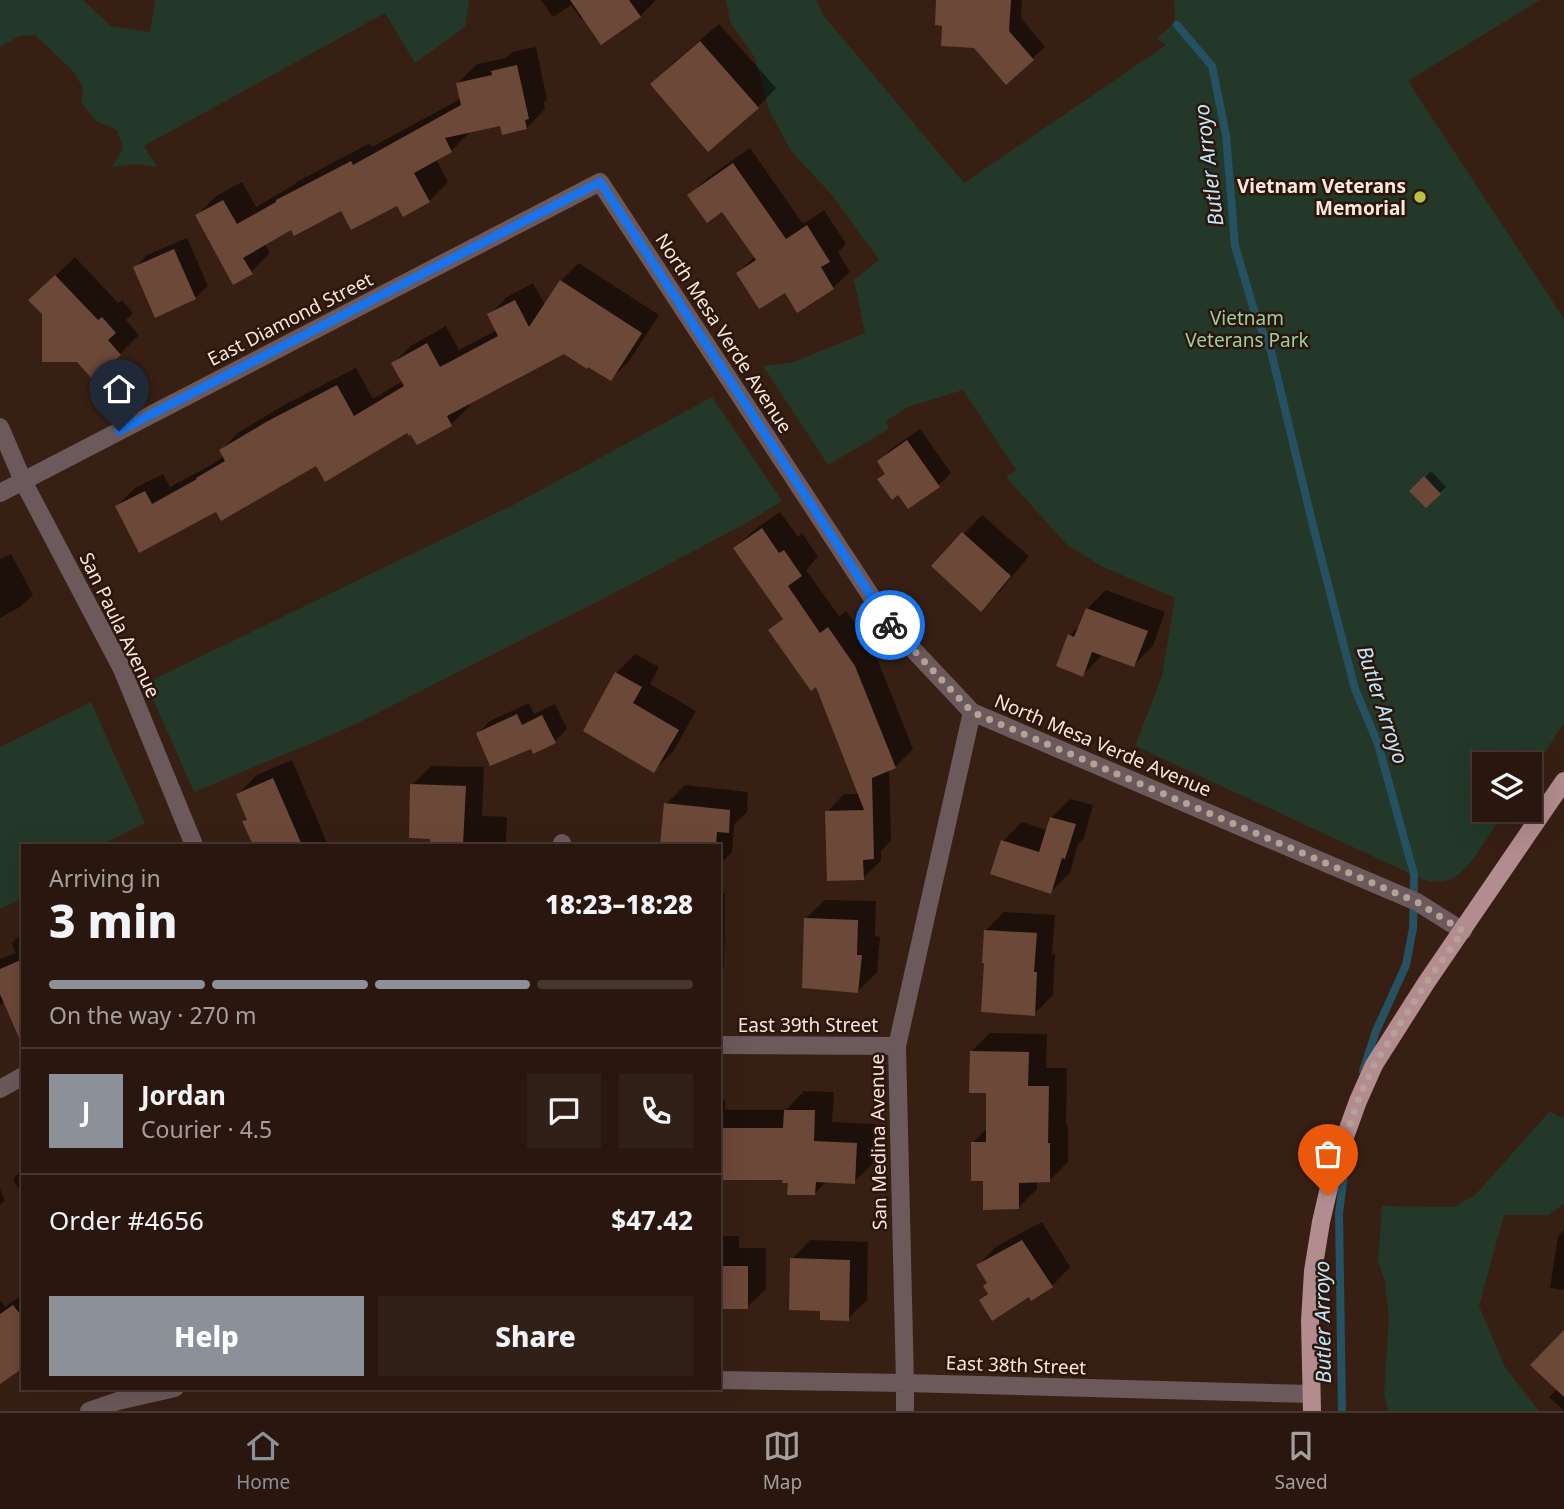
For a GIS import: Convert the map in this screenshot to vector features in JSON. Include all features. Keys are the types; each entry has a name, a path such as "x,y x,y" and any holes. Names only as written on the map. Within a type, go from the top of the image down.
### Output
{"main road":[{"path":"1312,1403 1310,1321 1313,1272 1321,1222 1334,1170 1358,1101 1374,1065 1426,983 1564,781"}],"street":[{"name":"East Diamond Street","path":"0,493 600,182"},
{"name":"North Mesa Verde Avenue","path":"600,182 890,625 972,712 1417,902 1463,931"},
{"name":"San Paula Avenue","path":"0,427 23,481 122,668 194,844"},
{"name":"San Medina Avenue","path":"905,1411 897,1046 972,712"},
{"name":"East 39th Street","path":"721,1045 897,1046"},
{"path":"0,1089 21,1077"},
{"name":"East 38th Street","path":"721,1380 905,1383 1312,1403"},
{"path":"89,1411 118,1401 167,1390"}],"green space":[{"path":"0,0 83,0 111,26 150,32 155,0 469,0 465,27 415,63 385,13 144,146 157,167 136,164 112,167 123,149 117,130 96,121 81,102 83,88 73,71 35,35 20,36 0,47"},
{"name":"Vietnam Veterans Park","path":"726,0 816,0 824,16 964,183 1166,45 1157,38 1175,20 1174,0 1540,0 1408,81 1564,319 1564,723 1542,757 1542,752 1472,752 1472,822 1497,822 1481,848 1458,874 1444,881 1424,880 1135,746 1162,676 1175,598 1103,567 1067,545 1006,477 1016,470 963,390 908,407 886,421 889,429 828,465 763,366 794,362 865,333 854,280 879,260 832,195 791,151 769,110 755,58 730,22"},
{"path":"712,397 782,501 626,587 350,727 194,792 146,683 515,504"},
{"path":"91,702 145,823 103,844 21,844 21,899 0,909 0,747"},
{"path":"1550,1111 1561,1118 1564,1116 1564,1204 1548,1215 1504,1215 1479,1306 1505,1367 1539,1411 1388,1411 1384,1394 1389,1319 1385,1282 1378,1261 1382,1206 1453,1207 1475,1195"}],"building":[{"path":"570,0 629,0 641,17 601,45"},
{"path":"936,0 1011,0 1009,31 1034,60 1006,85 974,48 941,46 942,26 935,25"},
{"path":"700,41 759,108 708,152 650,84"},
{"path":"517,65 529,119 525,120 527,129 502,135 500,126 445,138 452,152 414,173 430,202 403,217 397,206 351,230 341,211 294,236 291,230 243,258 253,274 233,285 195,215 223,200 237,224 276,200 351,161 353,165 461,105 456,83 492,75 491,71"},
{"path":"733,163 786,239 807,225 830,262 821,267 834,289 797,313 785,293 759,309 736,273 756,260 722,212 707,223 687,195"},
{"path":"174,249 196,299 155,318 133,267"},
{"path":"55,275 98,320 102,317 116,333 108,340 121,355 93,380 77,362 42,362 42,314 28,300"},
{"path":"560,280 642,333 611,381 564,354 447,416 452,426 417,445 407,433 325,482 316,466 221,521 216,512 139,553 115,506 145,491 152,504 225,461 219,450 337,385 354,416 404,386 391,363 427,343 440,367 498,336 487,314 515,300 529,327"},
{"path":"907,440 940,487 908,509 898,495 892,500 877,479 885,474 877,461"},
{"path":"1424,476 1441,494 1426,508 1409,491"},
{"path":"762,528 779,553 784,550 802,576 788,586 820,633 828,627 855,666 896,768 872,778 874,859 863,860 864,880 827,881 825,811 864,810 816,687 811,691 768,630 783,619 733,548"},
{"path":"962,532 1011,576 981,612 931,566"},
{"path":"1086,608 1148,631 1134,667 1092,652 1083,677 1056,666 1068,634 1074,637"},
{"path":"615,672 642,687 633,703 679,730 654,773 583,731"},
{"path":"517,714 522,725 542,715 556,743 533,754 531,749 490,766 476,733"},
{"path":"273,778 302,844 253,844 242,821 247,820 236,794"},
{"path":"410,784 466,786 463,844 430,844 430,839 409,838"},
{"path":"664,803 730,810 729,833 717,832 716,844 660,844"},
{"path":"1050,817 1076,824 1051,894 990,874 1001,840 1039,852"},
{"path":"804,918 858,920 857,955 862,955 858,993 802,988"},
{"path":"984,930 1037,933 1035,1016 981,1012"},
{"path":"21,960 21,1042 0,994 0,969"},
{"path":"970,1051 1029,1052 1028,1086 1049,1086 1050,1182 1019,1183 1019,1209 983,1210 983,1181 971,1181 971,1142 986,1142 986,1093 969,1093"},
{"path":"784,1110 815,1110 814,1141 857,1143 855,1184 816,1182 815,1195 787,1195 788,1183 782,1183 783,1180 721,1180 721,1128 783,1128"},
{"path":"1022,1240 1053,1287 1031,1301 1029,1297 992,1321 979,1300 988,1294 983,1286 987,1283 976,1265"},
{"path":"790,1258 850,1260 849,1321 820,1320 820,1311 789,1310"},
{"path":"721,1266 748,1266 748,1309 721,1309"},
{"path":"13,1305 21,1315 21,1369 0,1384 0,1314"},
{"path":"1564,1330 1564,1397 1530,1365"}],"waterway":[{"name":"Butler Arroyo","path":"1177,25 1212,66 1226,135 1235,246 1256,317 1271,351 1355,689 1378,744 1414,874 1413,928 1406,965 1376,1031 1363,1071"},
{"name":"Butler Arroyo","path":"1342,1411 1339,1213 1347,1152"}],"way so far":[{"path":"890,625 972,712 1417,902 1463,931 1374,1065 1358,1101 1334,1170 1328,1196"}],"place":[{"name":"Vietnam Veterans Memorial","path":"1420,197"}],"route":[{"path":"119,431 600,182 890,625"}]}
